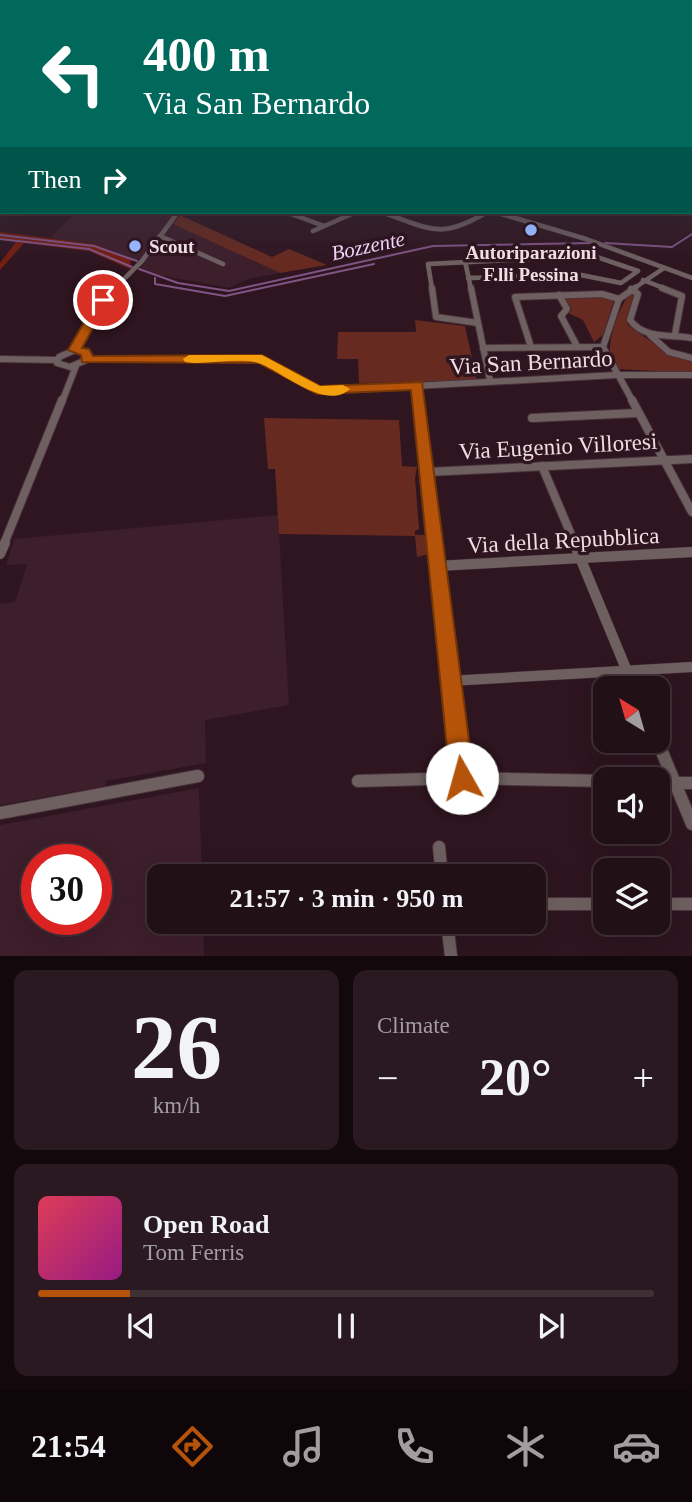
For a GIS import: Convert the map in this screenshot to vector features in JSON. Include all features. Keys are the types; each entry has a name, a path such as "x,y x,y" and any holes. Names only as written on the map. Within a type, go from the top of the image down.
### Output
{"street":[{"path":"75,350 103,300 142,261 176,214"},
{"path":"291,214 324,226"},
{"path":"313,231 351,214"},
{"path":"388,214 443,232 469,223 484,214"},
{"path":"502,214 597,243 692,278"},
{"path":"160,236 223,264"},
{"path":"468,278 581,275 618,283 638,273 635,269 594,256 427,265 436,316 478,323"},
{"path":"465,261 490,381"},
{"path":"664,268 619,299 603,347 692,512"},
{"path":"632,276 682,296 676,334"},
{"path":"631,289 638,294 630,320 636,329 650,335 673,354 692,358"},
{"path":"531,347 514,299 517,295 602,294 619,299"},
{"path":"559,295 567,309 561,316 577,346"},
{"path":"650,335 676,334 692,338"},
{"path":"483,348 603,347"},
{"path":"0,359 57,360 65,367 76,366 87,359 87,354 75,350 63,354 57,360"},
{"name":"Via San Bernardo","path":"87,359 262,359 317,390 616,375 692,375"},
{"path":"0,554 76,366"},
{"path":"417,385 462,778"},
{"path":"532,418 637,413"},
{"name":"Via Eugenio Villoresi","path":"427,472 692,459"},
{"path":"542,466 630,676"},
{"name":"Via della Repubblica","path":"437,566 692,552"},
{"path":"449,681 692,667"},
{"path":"662,753 692,824"},
{"path":"0,813 198,776"},
{"path":"358,780 462,778 593,781"},
{"path":"670,783 692,783"},
{"path":"439,847 441,864"},
{"path":"546,904 593,904"},
{"path":"670,904 692,904"},
{"path":"448,934 451,956"}],"shaded area":[{"path":"174,214 141,260 131,259 94,244 50,238 73,215"},
{"path":"180,215 272,257 289,249 327,265 280,273 173,224"},
{"path":"171,223 280,273 248,279 229,288 159,275 139,267"},
{"path":"0,232 94,244 131,259 130,269 89,251 24,243 0,270 0,263 16,242 0,240"},
{"path":"631,293 634,294 626,321 628,325 670,355 692,361 692,373 618,369 610,353 611,341 620,311"},
{"path":"598,296 614,300 603,335 594,342 583,320 568,313 572,310 565,298"},
{"path":"415,320 465,326 477,381 359,383 358,359 337,359 338,332 416,332"},
{"path":"264,418 399,420 402,466 417,467 415,478 419,529 415,531 415,535 428,535 429,554 417,557 415,536 279,534 275,469 268,469"},
{"path":"278,515 289,705 205,720 206,763 106,781 105,786 0,805 0,604 15,602 27,564 6,565 14,539"},
{"path":"199,788 202,864 147,864 147,934 203,934 204,956 0,956 0,825"}],"waterway":[{"name":"Bozzente","path":"605,243 672,247 692,234"},
{"name":"Bozzente","path":"0,235 94,246 137,261"},
{"name":"Bozzente","path":"0,239 89,249 132,267"},
{"name":"Bozzente","path":"139,269 178,283 229,291 433,246 591,243"},
{"name":"Bozzente","path":"155,278 155,284 225,296 374,264"}],"slow traffic":[{"path":"189,359 262,359 317,390 343,389"}],"place":[{"name":"Autoriparazioni F.lli Pessina","path":"531,230"},
{"name":"Scout","path":"135,246"}],"route":[{"path":"103,300 75,350 85,352 87,359 262,359 317,390 417,385 462,778"}]}
